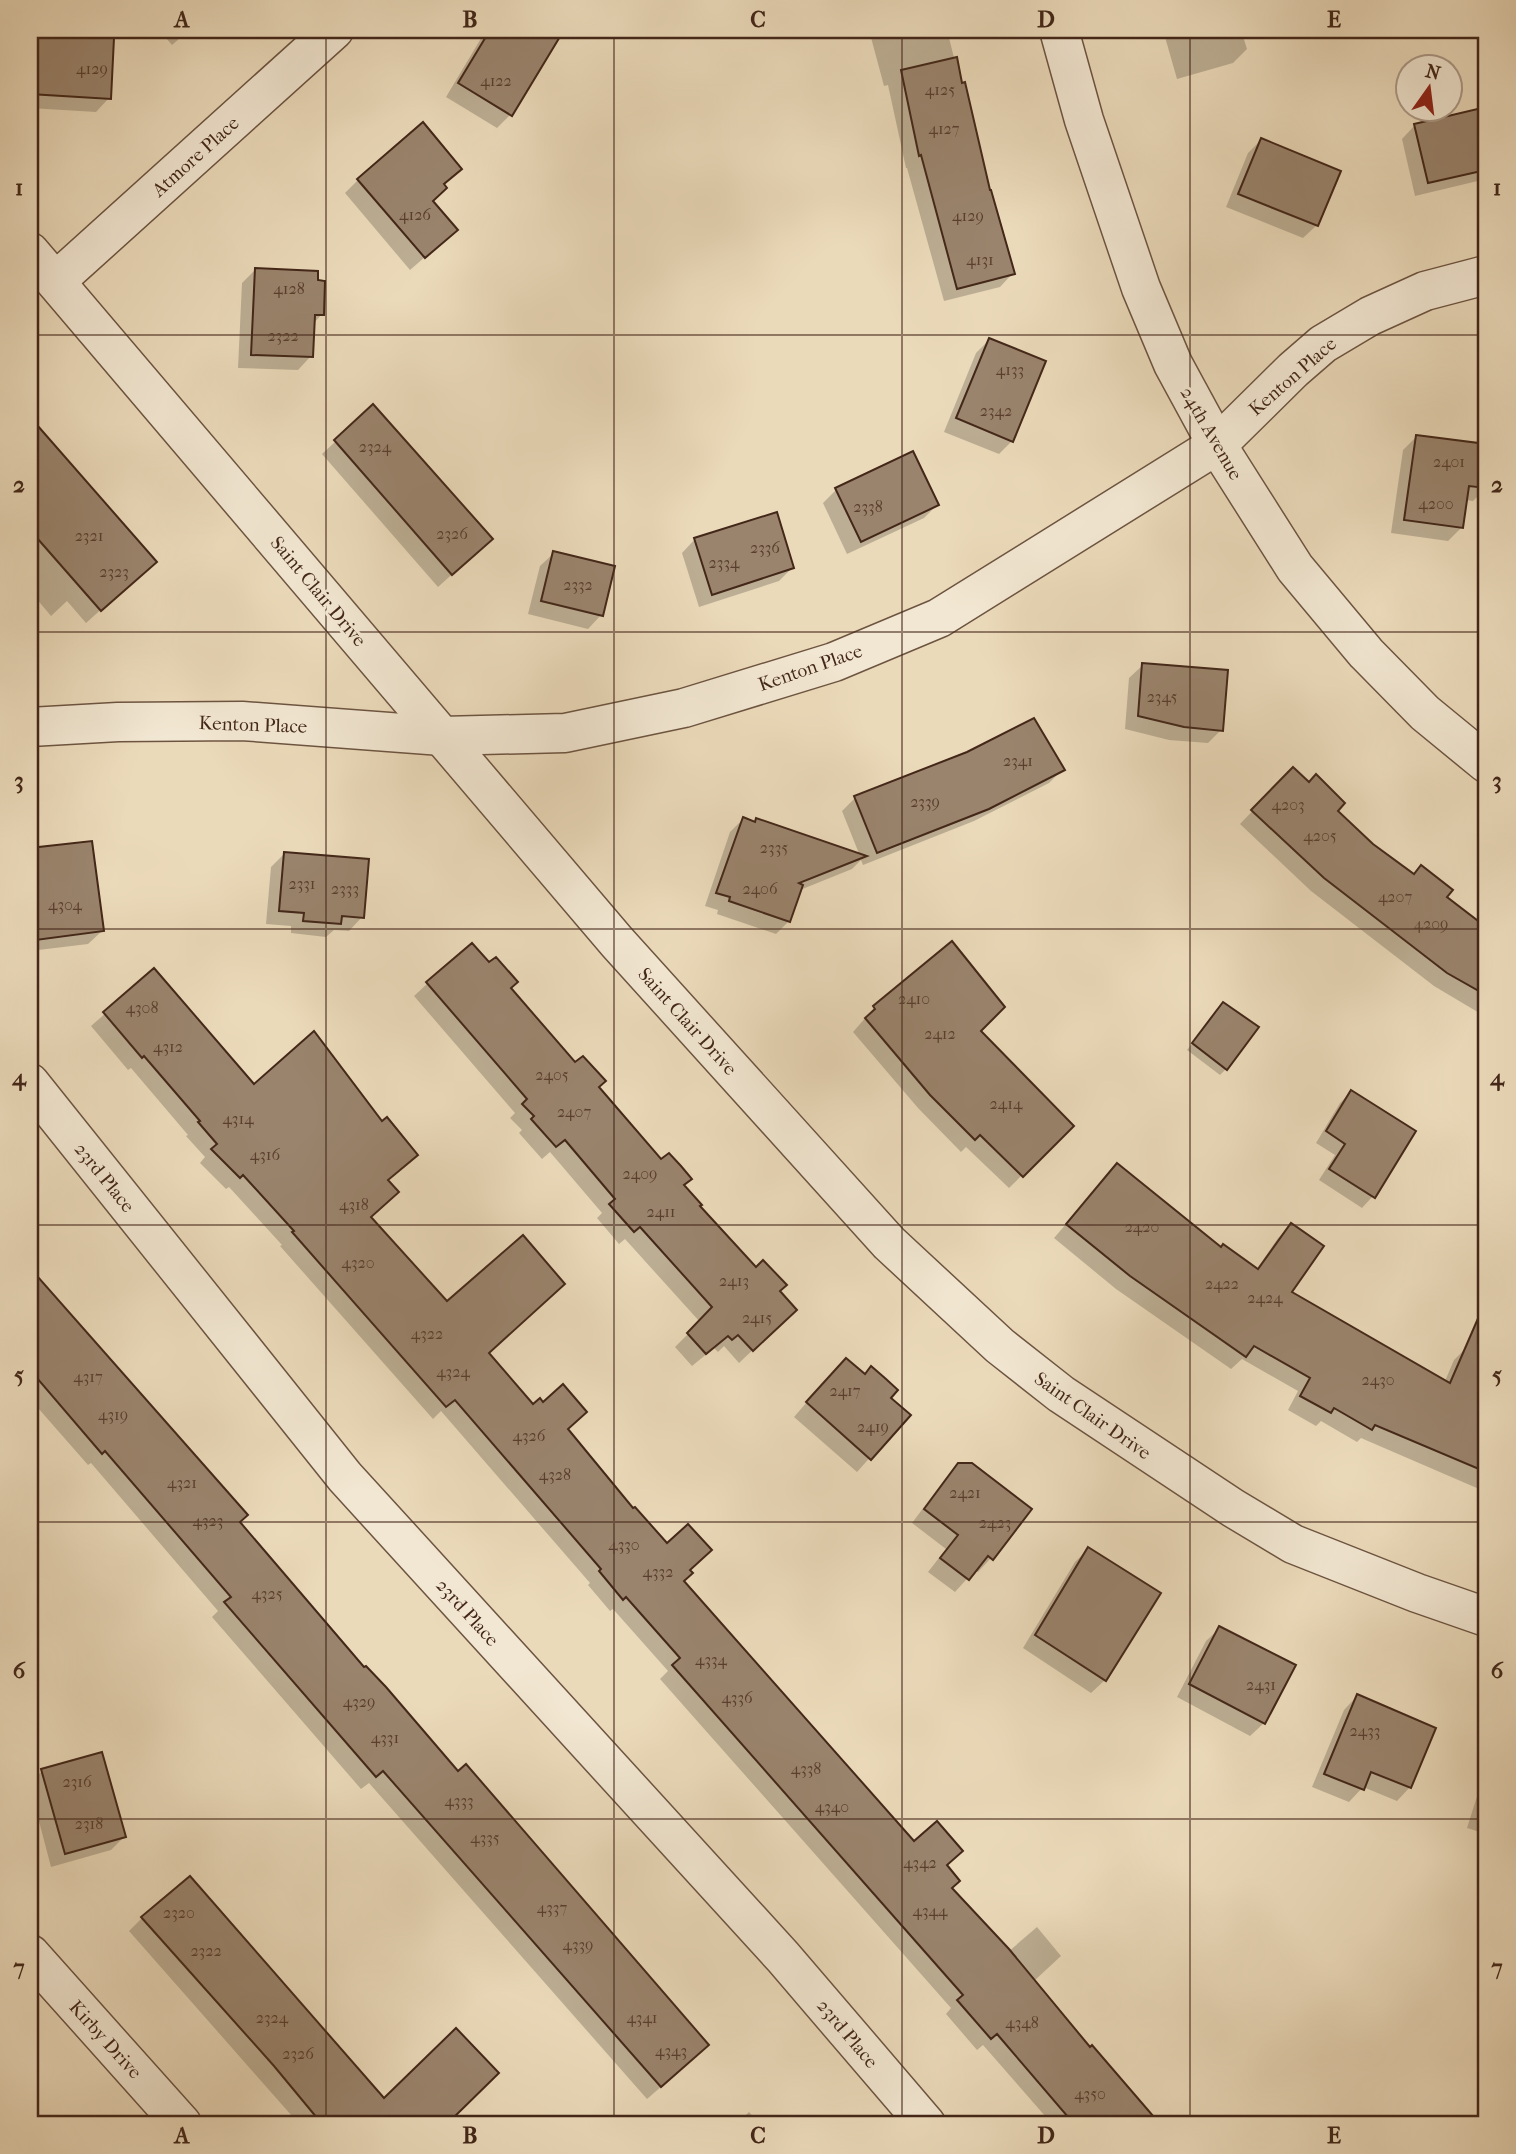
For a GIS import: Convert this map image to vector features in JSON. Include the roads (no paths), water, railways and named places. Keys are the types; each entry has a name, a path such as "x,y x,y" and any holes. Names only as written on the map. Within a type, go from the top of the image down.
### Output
{"street":[{"name":"Atmore Place","path":"56,281 334,30"},
{"name":"24th Avenue","path":"1059,30 1084,120 1141,288 1173,364 1217,444 1295,568 1366,653 1425,713 1486,763"},
{"name":"Saint Clair Drive","path":"30,252 617,942 889,1242 1000,1346 1061,1394 1128,1441 1293,1544 1486,1617"},
{"name":"Kenton Place","path":"30,727 118,722 242,721 442,736 565,733 684,708 834,662 939,618 1217,444 1323,344 1370,316 1425,291 1486,275"},
{"name":"23rd Place","path":"30,1083 345,1477 783,1957 926,2124"},
{"name":"Kirby Drive","path":"30,1954 182,2124"}]}
